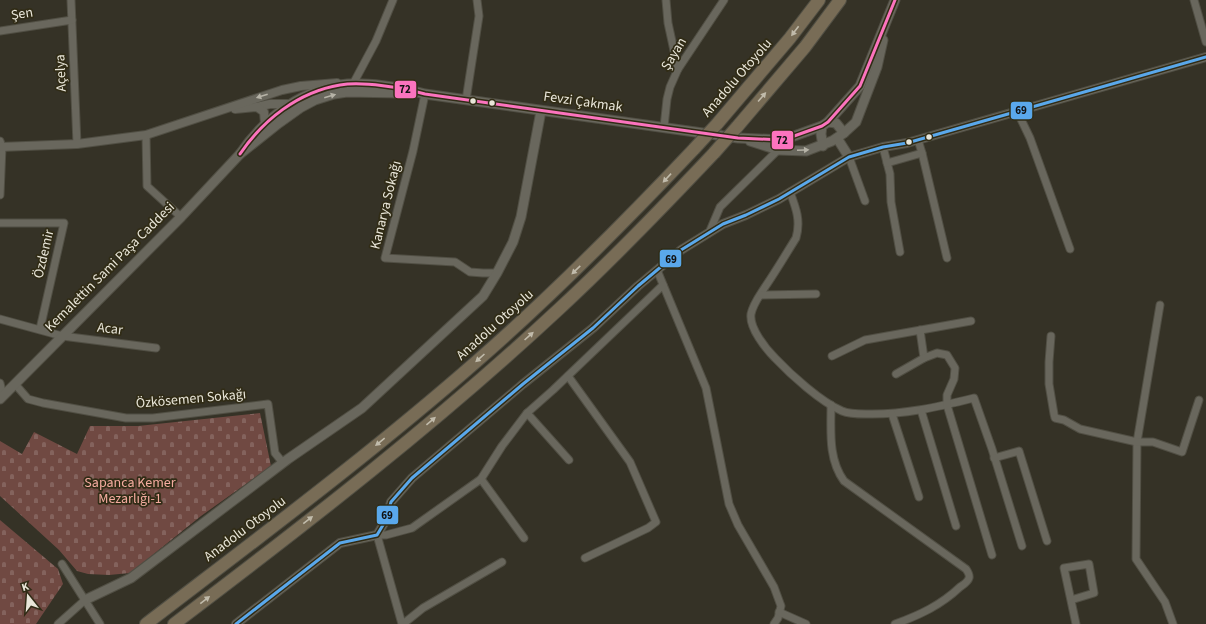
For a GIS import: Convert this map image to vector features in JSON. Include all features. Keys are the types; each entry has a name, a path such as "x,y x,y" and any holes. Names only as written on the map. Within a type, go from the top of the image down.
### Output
{"highway":[{"name":"Anadolu Otoyolu","path":"146,624 337,477 478,361 591,256 633,214 717,124 790,38 819,0"},
{"path":"174,624 348,489 488,373 559,309 644,227 714,153 737,132 805,47 840,0"}],"main road":[{"path":"823,146 821,134 825,124 860,86 895,0"},
{"path":"737,132 778,150 806,151 823,146 841,135 856,122 877,67 890,11"},
{"name":"Kemalettin Sami Paşa Caddesi","path":"2,397 181,217 240,154 249,141 265,124 291,104 309,94 341,85 353,84 403,88 425,94"},
{"name":"Kemalettin Sami Paşa Caddesi","path":"240,154 306,105 334,94 347,92 425,94"},
{"name":"Fevzi Çakmak","path":"425,94 664,127 737,132"},
{"path":"85,600 131,578 283,463 362,408 483,296 513,242 521,217 541,111"},
{"path":"737,132 783,140 825,124 836,123 849,157"}],"street":[{"name":"Açelya","path":"71,0 77,144"},
{"path":"353,84 376,41 393,0"},
{"path":"466,100 479,16 477,0"},
{"path":"666,0 668,23 678,69"},
{"name":"Şayan","path":"664,127 667,99 670,87 678,69 724,0"},
{"path":"1194,0 1206,42"},
{"name":"Şen","path":"0,31 72,20"},
{"path":"502,562 423,608 402,624 377,535 386,520 391,502 412,478 593,328 681,250 723,224 746,215 790,192 849,157 883,147 918,140 1206,57"},
{"path":"0,195 1,145 77,144 146,135 276,92 301,86 335,83 341,85"},
{"path":"276,92 286,95 291,104 290,116"},
{"name":"Kanarya Sokağı","path":"425,94 413,151 385,258 455,262 470,272 497,273"},
{"path":"212,114 239,108 257,107 270,104 306,105"},
{"path":"257,107 264,112 265,124"},
{"path":"1017,111 1030,138 1070,250"},
{"path":"146,135 147,186 181,217"},
{"path":"918,140 947,258"},
{"path":"883,147 890,174 891,202 900,252"},
{"path":"709,233 720,206 778,150"},
{"path":"887,163 922,153"},
{"path":"849,157 865,201"},
{"path":"790,192 798,215 798,229 796,238 761,294 753,308 751,315 751,321 756,332 767,350 805,386 842,412 854,414 892,414 947,405 974,398 1022,546"},
{"name":"Özdemir","path":"0,223 64,223 40,329"},
{"path":"657,270 706,388 729,504 738,525 774,587 781,606 778,618 774,624"},
{"path":"236,624 340,543 377,535 386,535 412,528 481,479 502,446 527,413 663,285"},
{"path":"761,294 816,294"},
{"path":"1160,305 1137,442 1136,559 1165,602 1173,624"},
{"name":"Acar","path":"0,319 62,336 156,348"},
{"path":"832,356 865,340 971,321"},
{"path":"920,330 924,358"},
{"path":"1051,336 1049,362 1050,384 1055,418 1064,420 1080,429 1137,442 1153,442 1182,452 1199,400"},
{"path":"896,374 924,358 937,353 947,355 955,368 954,379 947,395 947,405 992,555"},
{"path":"568,376 630,462 656,522 648,528 584,558"},
{"path":"0,384 2,397"},
{"name":"Özkösemen Sokağı","path":"15,384 28,399 126,418 153,418 268,404 275,453 283,463"},
{"path":"831,405 832,448 838,472 844,481 966,569 969,574 969,578 966,582 951,596 920,615 895,624"},
{"path":"921,410 956,526"},
{"path":"527,413 569,460"},
{"path":"892,414 919,497"},
{"path":"994,458 1019,451 1047,541"},
{"path":"481,479 524,538"},
{"path":"62,564 100,624"},
{"path":"1071,600 1094,593 1089,564 1064,568 1076,624"},
{"path":"58,624 85,600"},
{"path":"779,612 806,624"}],"green space":[{"name":"Sapanca Kemer Mezarlığı-1","path":"260,413 271,466 201,516 130,573 109,575 88,574 77,571 59,550 0,496 0,441 22,454 34,432 77,454 90,426 138,426"},
{"path":"0,520 58,569 63,584 36,624 0,624"}],"transit line":[{"name":"72","path":"240,154 259,130 283,109 310,94 340,85 349,84 383,86 425,94 738,138 783,140 822,126 828,122 860,86 895,0"},
{"name":"69","path":"236,624 340,543 377,535 386,520 391,502 412,478 523,384 593,328 638,286 681,250 723,224 779,199 849,157 883,147 907,143 1206,57"}]}
